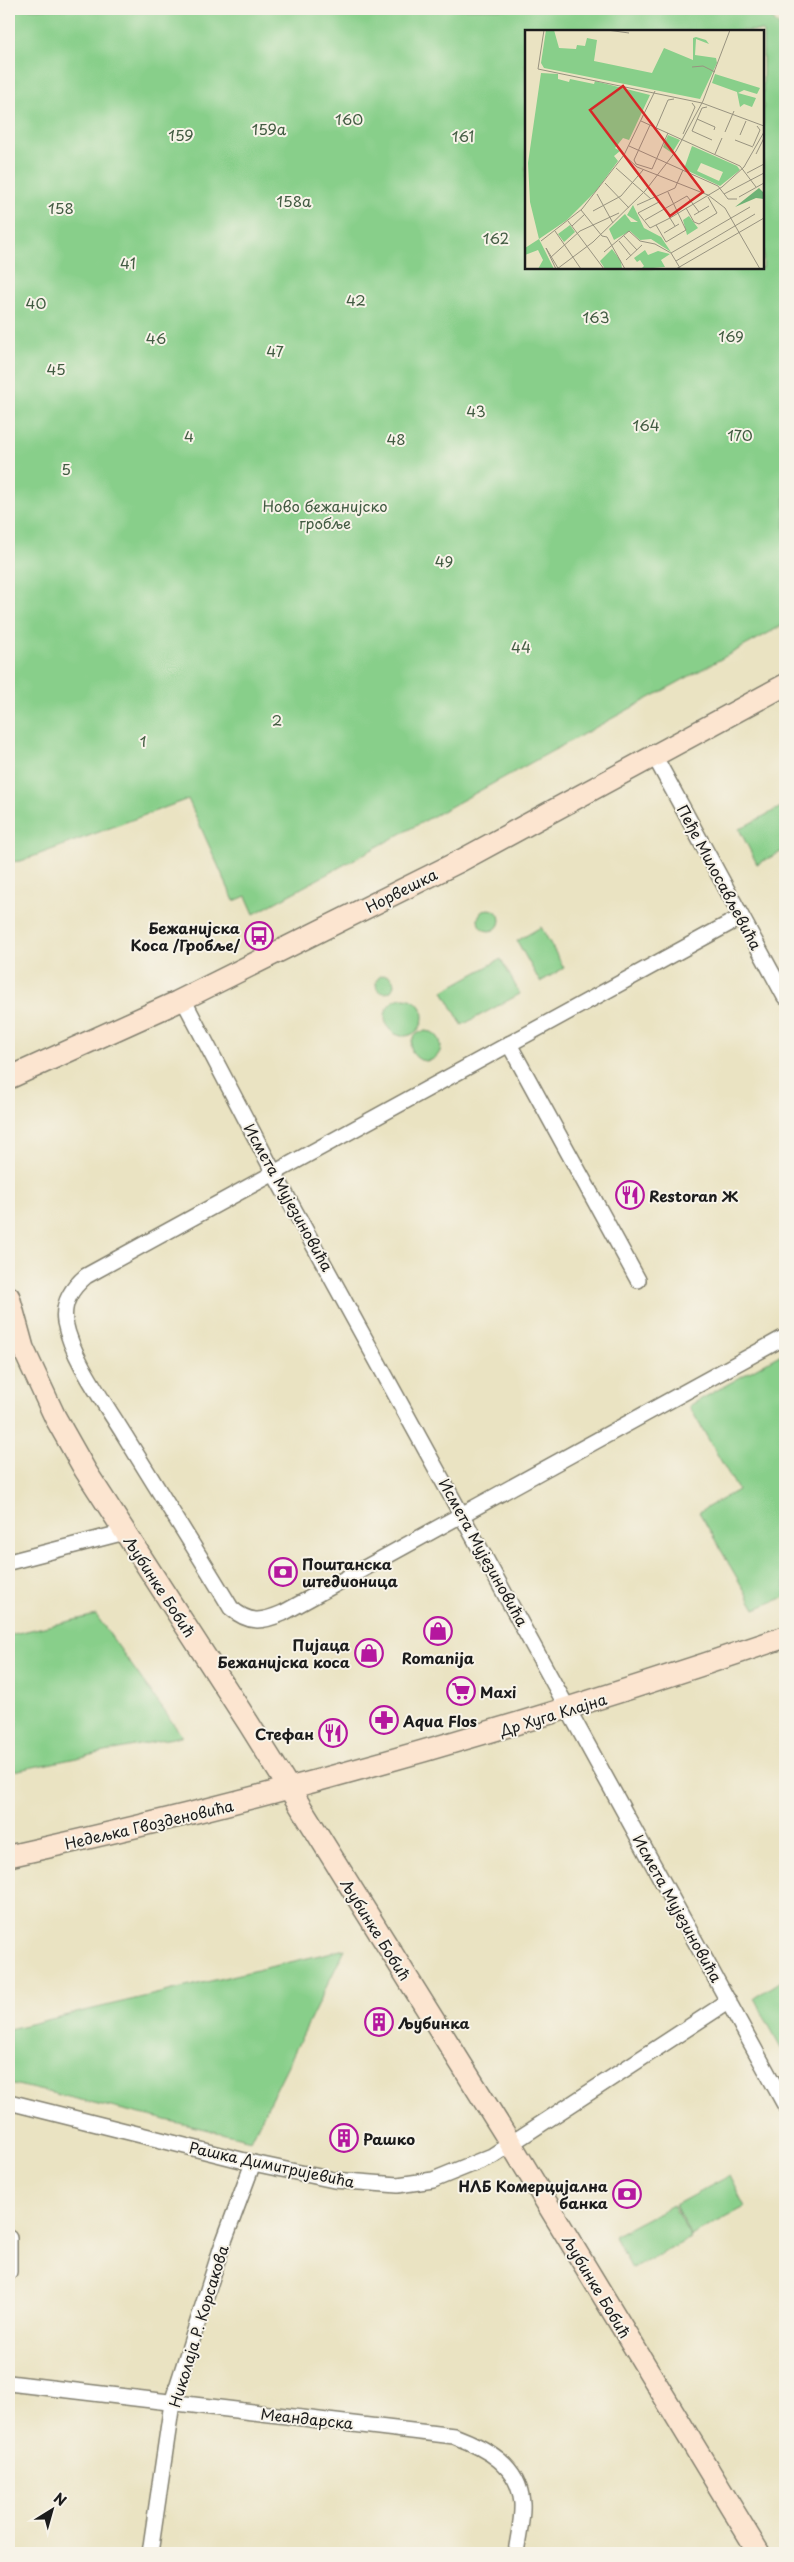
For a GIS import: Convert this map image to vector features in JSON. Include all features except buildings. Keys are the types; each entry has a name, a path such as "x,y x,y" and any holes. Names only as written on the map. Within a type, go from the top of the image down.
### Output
{"main road":[{"name":"Норвешка","path":"9,1078 183,999 460,861 785,685"},
{"name":"Љубинке Бобић","path":"9,1297 20,1341 55,1417 125,1532 290,1790 511,2144 759,2553"},
{"name":"Др Хуга Клајна","path":"290,1790 569,1709 785,1637"},
{"name":"Недељка Гвозденовића","path":"9,1856 132,1829 290,1790"}],"street":[{"name":"Пеђе Милосављевића","path":"655,757 785,997"},
{"path":"740,917 86,1276 77,1283 67,1299 65,1320 80,1360 231,1608 252,1621 263,1621 282,1613 464,1515 785,1337"},
{"name":"Исмета Мујезиновића","path":"183,999 274,1173 464,1515 785,2105"},
{"path":"509,1044 638,1280"},
{"path":"9,1562 125,1532"},
{"name":"Рашка Димитријевића","path":"9,2102 253,2163 334,2180 398,2185 434,2180 467,2168 492,2156 729,2001"},
{"name":"Николаја Р. Корсакова","path":"150,2553 172,2403 221,2249 253,2163"},
{"path":"9,2238 9,2272"},
{"name":"Меандарска","path":"9,2383 438,2433 484,2448 502,2461 519,2486 522,2504 516,2553"}],"green space":[{"name":"Ново бежанијско гробље","path":"9,9 764,9 785,33 785,624 254,914 246,896 234,901 188,799 21,861 9,862"},
{"path":"785,805 785,850 757,864 739,829"},
{"path":"485,909 493,909 500,916 500,924 493,931 485,931 478,924 478,916"},
{"path":"541,927 564,968 540,982 517,941"},
{"path":"501,959 520,994 462,1025 443,991"},
{"path":"381,975 389,975 394,980 392,991 381,993 376,988 376,980"},
{"path":"404,998 418,1003 423,1017 418,1031 404,1036 390,1031 385,1017 390,1003"},
{"path":"426,1031 437,1035 441,1046 437,1057 426,1061 415,1057 411,1046 415,1035"},
{"path":"785,1352 785,1597 755,1609 699,1512 738,1490 689,1406"},
{"path":"96,1615 182,1736 9,1772 9,1635"},
{"path":"345,1949 251,2140 9,2083 9,2029"},
{"path":"785,1978 785,2055 754,1998"},
{"path":"729,2176 745,2207 691,2236 675,2205"},
{"path":"673,2205 691,2238 632,2269 614,2236"}],"place":[{"name":"Бежанијска Коса /Гробље/","path":"259,936"},
{"name":"Restoran Ж","path":"630,1195"},
{"name":"Поштанска штедионица","path":"283,1572"},
{"name":"Romanija","path":"438,1631"},
{"name":"Пијаца Бежанијска коса","path":"369,1653"},
{"name":"Maxi","path":"461,1691"},
{"name":"Aqua Flos","path":"384,1720"},
{"name":"Стефан","path":"333,1733"},
{"name":"Љубинка","path":"379,2022"},
{"name":"Рашко","path":"344,2138"},
{"name":"НЛБ Комерцијална банка","path":"627,2194"}],"park label":[{"name":"160","path":"349,118"},
{"name":"159a","path":"269,128"},
{"name":"159","path":"181,134"},
{"name":"161","path":"463,135"},
{"name":"158a","path":"294,200"},
{"name":"158","path":"61,207"},
{"name":"162","path":"496,237"},
{"name":"41","path":"128,262"},
{"name":"42","path":"356,299"},
{"name":"40","path":"36,302"},
{"name":"163","path":"596,316"},
{"name":"169","path":"731,335"},
{"name":"46","path":"156,337"},
{"name":"47","path":"275,350"},
{"name":"45","path":"56,368"},
{"name":"43","path":"476,410"},
{"name":"164","path":"646,424"},
{"name":"170","path":"740,434"},
{"name":"4","path":"189,435"},
{"name":"48","path":"396,438"},
{"name":"5","path":"66,468"},
{"name":"49","path":"444,560"},
{"name":"44","path":"521,646"},
{"name":"2","path":"277,719"},
{"name":"1","path":"143,740"}]}
